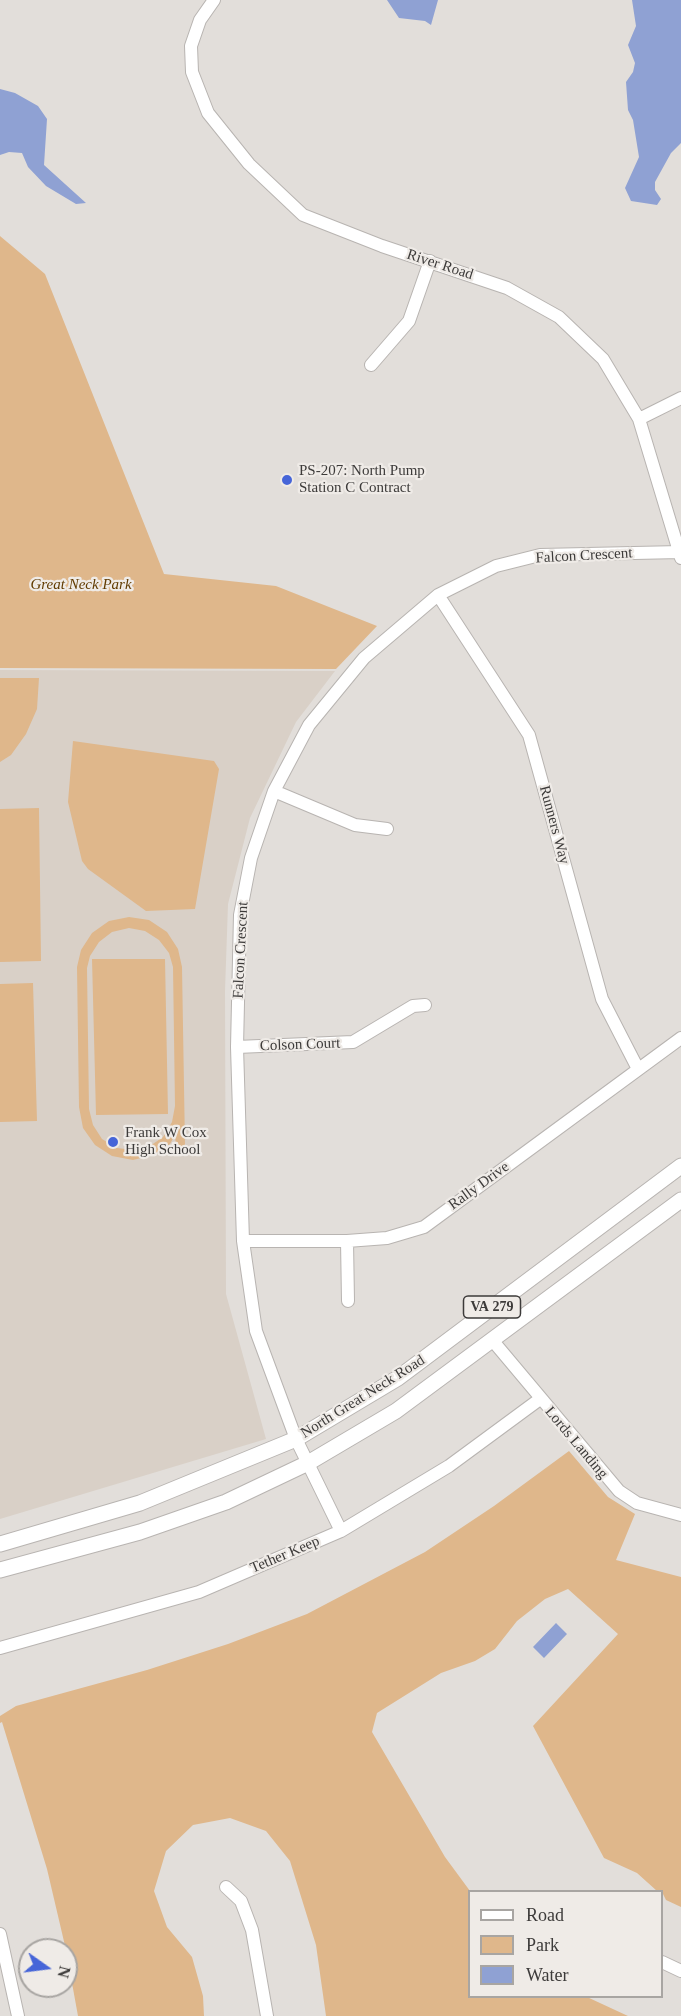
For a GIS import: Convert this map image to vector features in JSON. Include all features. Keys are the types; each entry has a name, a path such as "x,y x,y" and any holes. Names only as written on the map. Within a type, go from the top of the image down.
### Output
{"main road":[{"name":"North Great Neck Road","path":"0,1545 140,1503 296,1439 398,1378 681,1166"},
{"name":"North Great Neck Road","path":"0,1570 140,1532 226,1502 308,1463 396,1411 681,1200"}],"street":[{"name":"River Road","path":"214,0 200,20 191,46 192,72 208,113 249,164 303,215 382,246 507,288 559,317 603,359 639,419 680,555"},
{"path":"371,365 409,321 430,261"},
{"path":"639,419 681,398"},
{"name":"Falcon Crescent","path":"341,1531 296,1439 256,1331 243,1241 237,1047 240,915 251,858 274,791 309,725 364,658 438,595 496,566 540,555 680,555"},
{"name":"Runners Way","path":"438,595 530,735 602,999 638,1069"},
{"path":"274,791 355,825 387,829"},
{"name":"Colson Court","path":"237,1047 353,1042 413,1006 425,1005"},
{"name":"Rally Drive","path":"243,1241 347,1241 387,1238 424,1227 681,1038"},
{"path":"347,1241 348,1301"},
{"name":"Lords Landing","path":"493,1341 619,1491 637,1503 681,1515"},
{"name":"Tether Keep","path":"0,1648 199,1592 341,1531 449,1466 540,1399"},
{"path":"226,1887 241,1901 252,1930 267,2016"},
{"path":"0,1934 18,2016"},
{"path":"663,1962 681,1971"}],"shaded area":[{"name":"Frank W Cox High School","path":"0,670 335,671 296,722 250,818 228,904 225,991 226,1294 266,1439 0,1519"}],"green space":[{"name":"Great Neck Park","path":"0,236 45,274 164,574 276,586 377,626 336,669 0,668"},
{"path":"0,678 39,678 37,709 26,734 11,755 0,762"},
{"path":"73,741 214,761 219,769 195,909 146,911 88,869 82,861 68,802"},
{"path":"39,808 41,961 0,962 0,809"},
{"path":"129,917 149,920 167,932 178,949 182,967 185,1146 176,1147 175,1135 170,1144 153,1155 133,1160 112,1156 95,1145 83,1128 79,1107 77,967 81,950 92,933 109,921","holes":["129,928 145,931 159,940 169,953 173,967 175,1106 172,1122 163,1137 150,1146 133,1150 117,1148 102,1139 93,1125 89,1109 87,968 90,956 99,942 112,932"]},
{"path":"92,959 165,959 168,1114 96,1115"},
{"path":"33,983 37,1121 0,1122 0,984"},
{"path":"569,1451 608,1497 635,1514 616,1560 681,1577 681,1907 666,1900 663,1890 656,1890 637,1873 604,1858 533,1726 618,1634 568,1589 545,1599 517,1621 495,1649 475,1661 441,1673 377,1713 372,1732 445,1857 469,1890 468,1998 589,1998 628,2016 326,2016 316,1945 290,1861 266,1831 230,1818 193,1825 166,1851 154,1891 167,1927 192,1957 203,1996 204,2016 78,2016 75,1998 78,1998 78,1938 63,1938 47,1869 2,1722 0,1723 0,1716 16,1706 147,1670 228,1644 307,1614 425,1552 494,1506"}],"water":[{"path":"387,0 438,0 431,25 425,21 399,18"},
{"path":"632,0 681,0 681,143 671,153 655,182 655,190 661,199 657,205 631,201 625,188 639,157 633,120 628,110 626,82 633,72 635,63 628,45 636,26"},
{"path":"0,89 15,93 38,106 47,119 44,165 86,203 76,204 46,186 28,167 22,153 9,152 0,155"},
{"path":"556,1623 567,1634 544,1658 533,1647"}],"place":[{"name":"PS-207: North Pump Station C Contract","path":"287,480"},
{"name":"Frank W Cox High School","path":"113,1142"}]}
